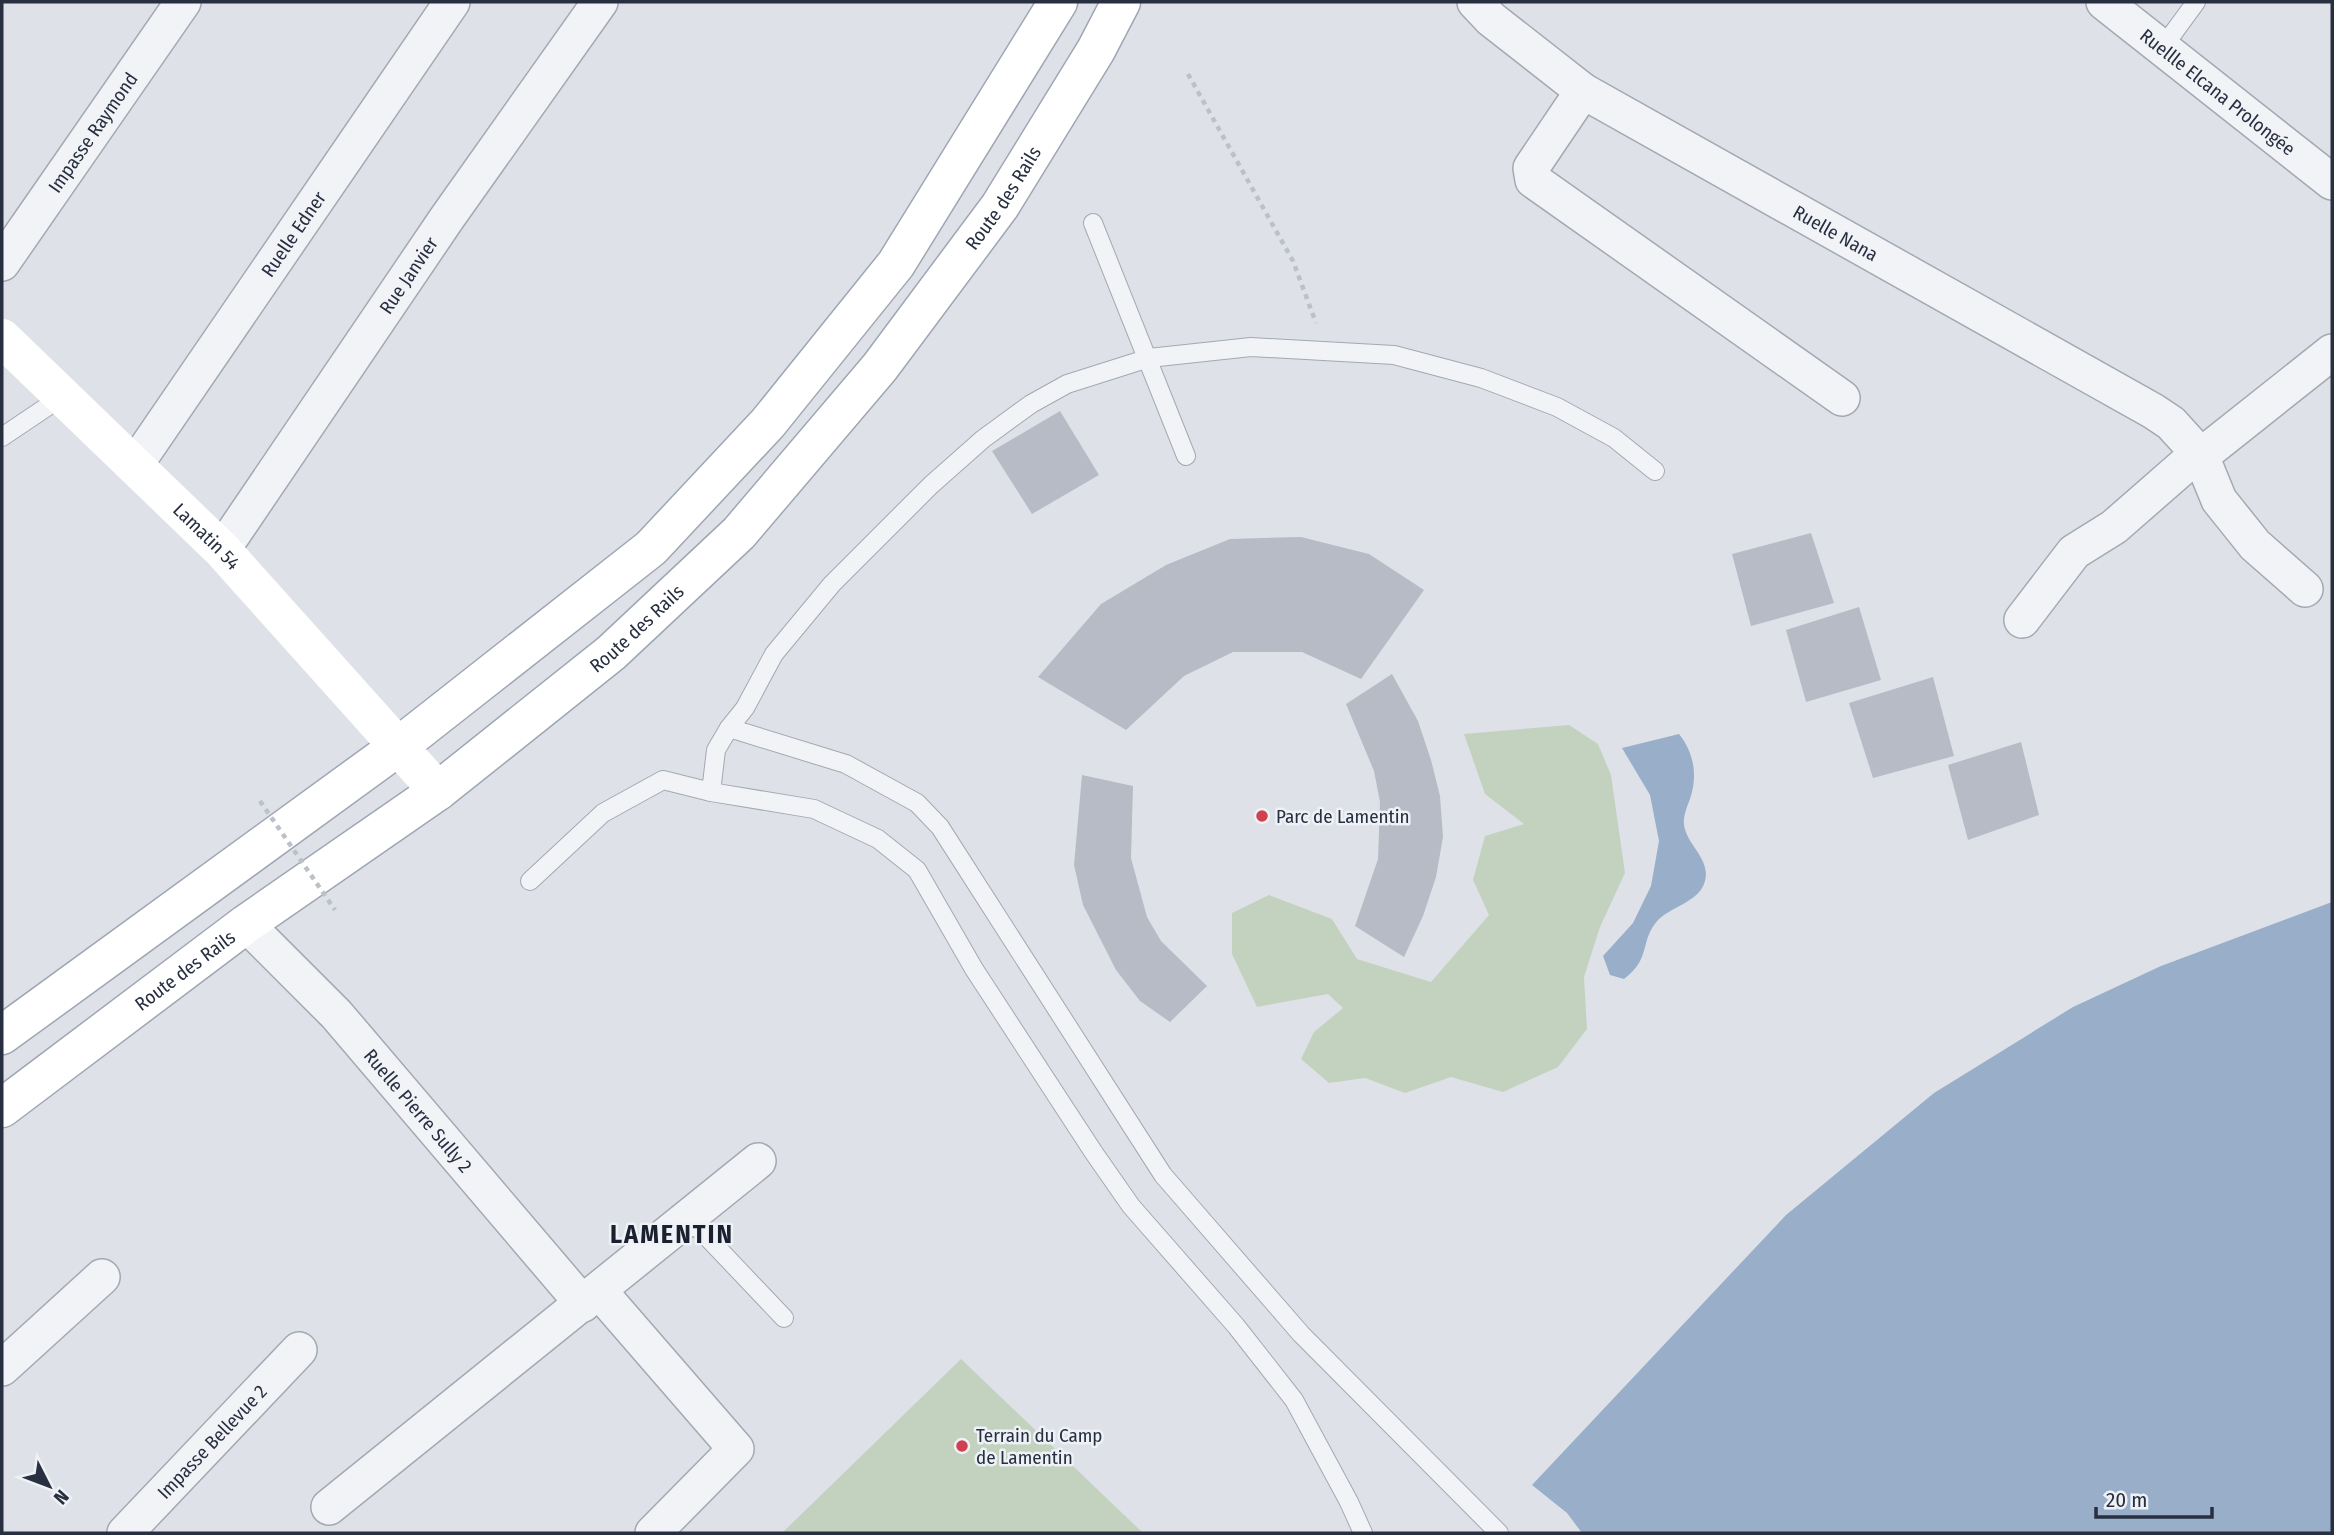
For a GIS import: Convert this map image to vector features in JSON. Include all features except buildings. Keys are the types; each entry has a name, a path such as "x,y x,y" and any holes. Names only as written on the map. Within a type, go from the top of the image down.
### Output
{"main road":[{"path":"2,1035 399,746 651,548 768,424 896,264 1058,2"},
{"name":"Route des Rails","path":"2,1108 246,924 438,791 611,653 739,533 880,367 1000,206 1096,50 1121,2"},
{"name":"Lamatin 54","path":"2,338 222,550 438,791"}],"street":[{"name":"Impasse Raymond","path":"2,263 183,2"},
{"name":"Ruelle Edner","path":"135,465 452,2"},
{"name":"Rue Janvier","path":"222,550 440,229 600,2"},
{"name":"Ruellle Elcana Prolongée","path":"2104,2 2332,182"},
{"name":"Ruelle Nana","path":"1489,7 1583,91 2171,423 2201,456 2220,500 2255,545 2305,589"},
{"path":"1583,91 1531,168 1533,180 1842,398"},
{"path":"2022,620 2074,552 2114,527 2193,458 2201,456 2332,352"},
{"name":"Ruelle Pierre Sully 2","path":"246,924 336,1014 591,1297 736,1449 653,1533"},
{"path":"329,1507 758,1161"},
{"path":"2,1368 102,1278"},
{"name":"Impasse Bellevue 2","path":"125,1533 299,1349"}],"lane":[{"path":"2163,47 2196,2"},
{"path":"1093,223 1186,456"},
{"path":"711,792 716,750 745,708 774,654 824,594 931,485 984,439 1031,404 1066,384 1149,358 1251,347 1394,355 1481,378 1557,407 1614,438 1655,471"},
{"path":"2,437 63,396"},
{"path":"729,728 846,764 917,803 940,827 957,849 1114,1103 1163,1175 1301,1334 1499,1533"},
{"path":"530,881 603,813 663,780 711,792 814,809 878,839 917,870 974,969 1131,1206 1237,1326 1294,1400 1363,1533"},
{"path":"689,1218 784,1318"}],"path":[{"path":"1188,74 1293,261 1313,313 1322,351"},
{"path":"260,801 335,910"}],"green space":[{"path":"1569,725 1598,744 1611,775 1625,873 1600,927 1584,977 1587,1029 1558,1067 1503,1092 1451,1077 1405,1093 1365,1078 1329,1083 1301,1059 1314,1032 1343,1008 1328,994 1257,1007 1232,954 1232,913 1269,895 1332,919 1357,959 1431,982 1489,915 1473,880 1485,836 1524,824 1485,794 1464,734"},
{"name":"Terrain du Camp de Lamentin","path":"961,1359 1143,1533 782,1533"}],"water":[{"path":"1679,734 1688,749 1694,773 1684,825 1705,868 1704,884 1690,900 1658,920 1652,928 1638,964 1624,979 1610,975 1603,956 1633,923 1651,886 1659,841 1650,795 1622,748"},
{"path":"2332,902 2332,1533 1582,1533 1567,1513 1532,1485 1786,1215 1934,1093 2073,1007 2161,966"}],"place":[{"name":"Parc de Lamentin","path":"1262,816"},
{"name":"Terrain du Camp de Lamentin","path":"962,1446"}],"district":[{"name":"LAMENTIN","path":"672,1234"}]}
